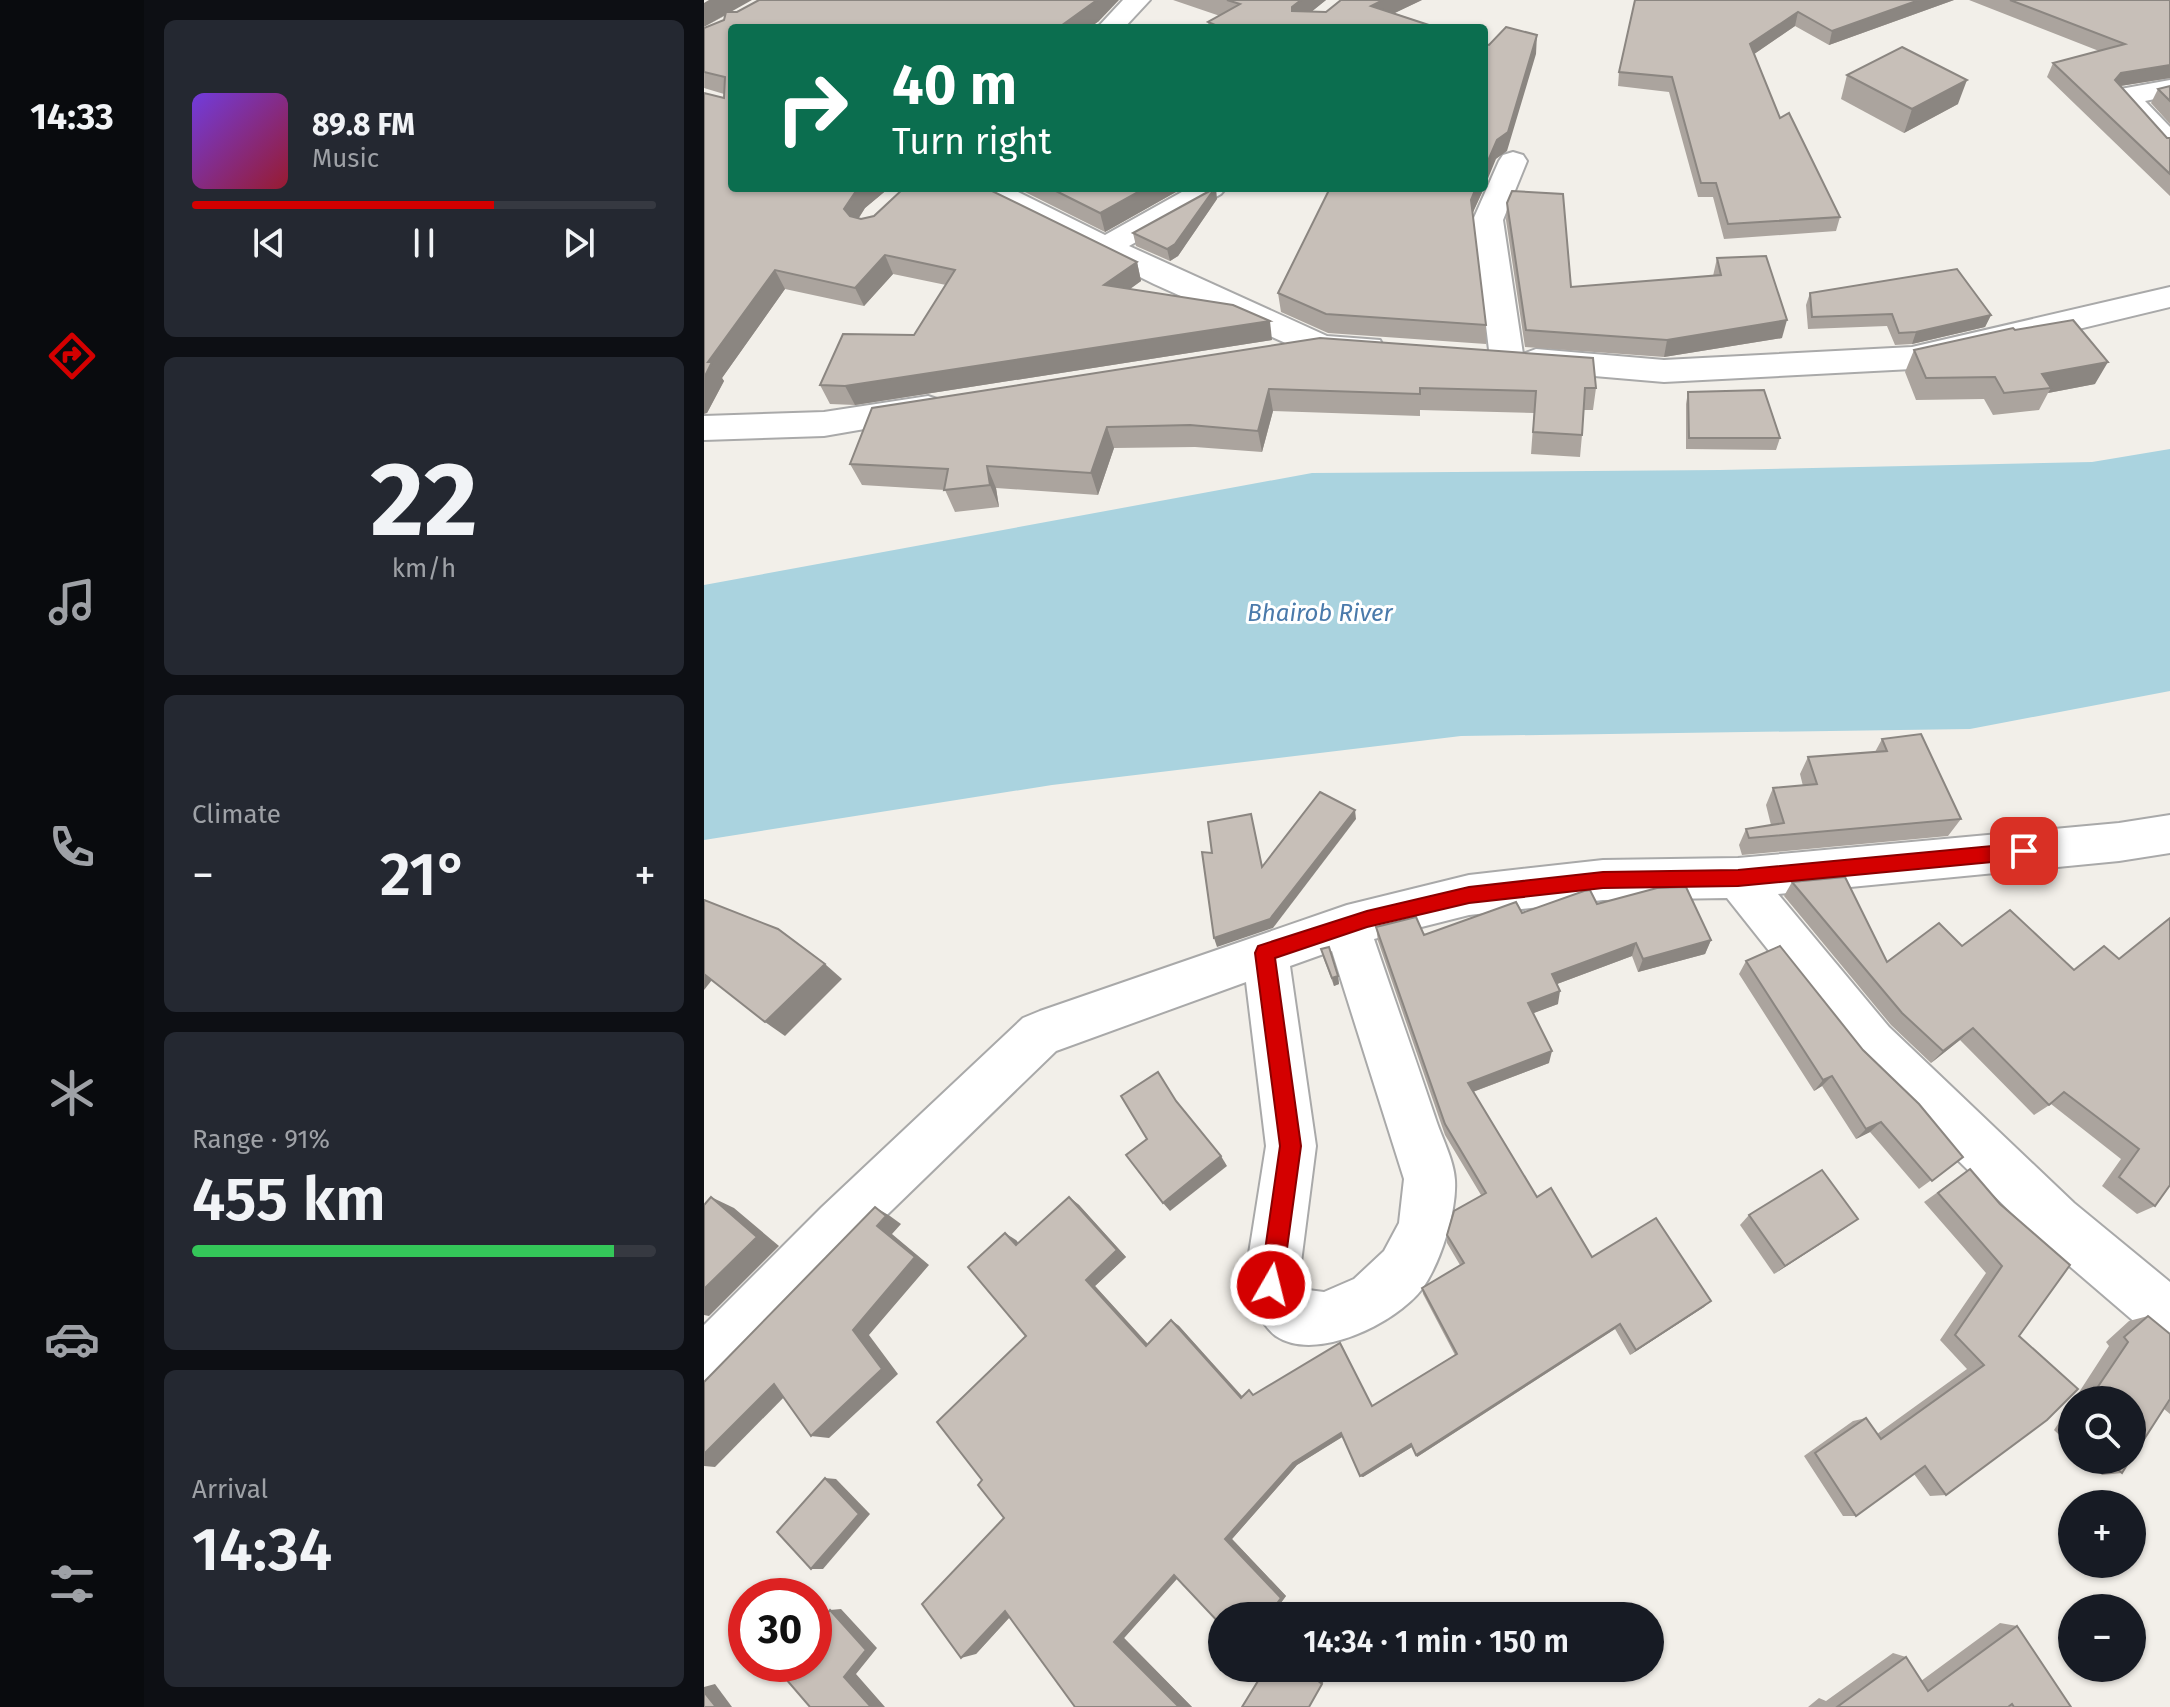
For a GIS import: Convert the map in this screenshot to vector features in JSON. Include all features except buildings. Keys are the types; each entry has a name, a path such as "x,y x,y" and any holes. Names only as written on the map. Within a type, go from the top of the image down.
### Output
{"street":[{"path":"1114,24 1137,0"},
{"path":"2170,88 2125,96 2170,143"},
{"path":"1513,161 1488,220 1491,357 1664,371 1912,358 2170,297"},
{"path":"991,192 1165,277 1322,346"},
{"path":"1105,247 1204,192"},
{"path":"1259,356 1322,346 1397,350"},
{"path":"704,428 824,424 964,403"},
{"path":"704,1364 840,1225 1040,1034 1347,925 1469,895 1603,880 1738,878 2119,842 2170,834"},
{"path":"1738,878 1872,1043 2056,1221 2170,1317"},
{"path":"1265,953 1291,1146 1271,1285 1294,1316 1325,1319 1373,1298 1403,1270 1424,1227 1430,1179 1347,925"}],"water":[{"name":"Bhairob River","path":"2170,449 2170,691 1970,729 1461,736 1052,785 704,840 704,585 1312,473 1720,470 2092,462"}],"route":[{"path":"1271,1285 1291,1146 1265,953 1367,919 1469,895 1603,880 1738,878 2024,851"}]}
